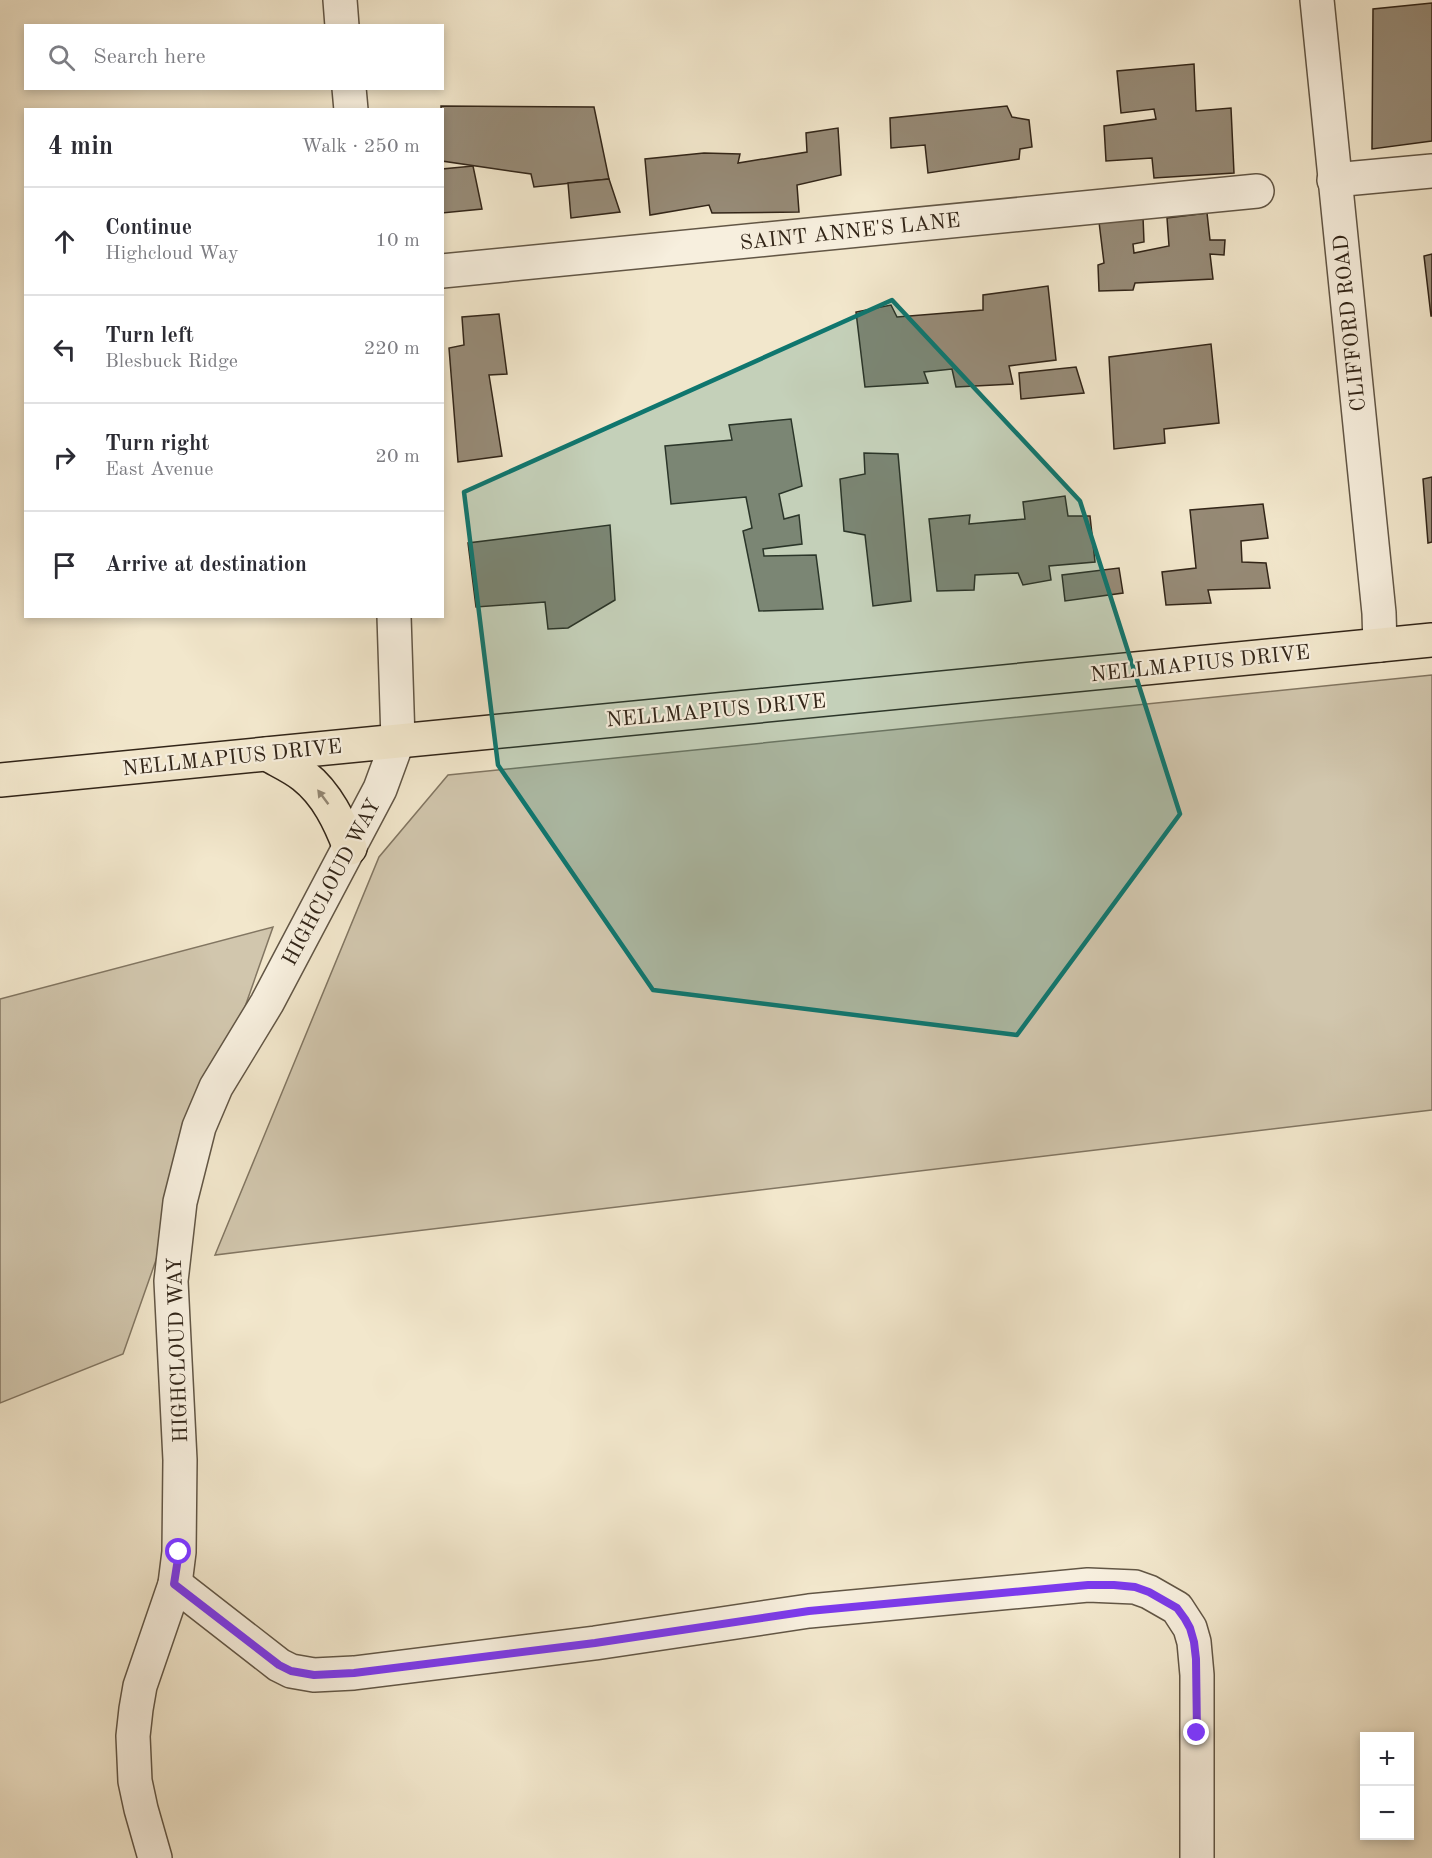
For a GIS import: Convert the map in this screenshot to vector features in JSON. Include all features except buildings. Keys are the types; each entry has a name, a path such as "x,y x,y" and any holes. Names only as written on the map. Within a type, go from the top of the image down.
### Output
{"main road":[{"name":"NELLMAPIUS DRIVE","path":"0,780 1432,640"},
{"path":"267,754 306,777 316,787 342,826 350,848"}],"street":[{"path":"340,0 342,24"},
{"name":"CLIFFORD ROAD","path":"1317,0 1379,613 1380,645"},
{"path":"349,90 351,108"},
{"path":"1334,180 1432,171"},
{"name":"SAINT ANNE'S LANE","path":"444,271 1257,191"},
{"path":"394,618 398,740"},
{"name":"HIGHCLOUD WAY","path":"155,1858 135,1781 133,1736 140,1686 174,1584 179,1552 180,1460 171,1281 180,1202 199,1127 216,1087 267,1003 374,805 398,740"},
{"path":"174,1584 279,1665 291,1671 314,1675 437,1664 809,1611 1088,1585 1135,1587 1177,1608 1190,1628 1194,1642 1197,1675 1197,1858"}],"highlighted area":[{"path":"892,300 1080,501 1180,814 1017,1035 653,990 498,765 464,492"}],"shaded area":[{"path":"1432,675 1432,1110 215,1255 379,857 448,775"},
{"path":"273,927 123,1354 0,1403 0,999"}],"route":[{"path":"179,1552 174,1584 279,1665 291,1671 314,1675 426,1665 595,1643 809,1611 1088,1585 1135,1587 1177,1608 1190,1628 1194,1642 1197,1675 1197,1733"}]}
